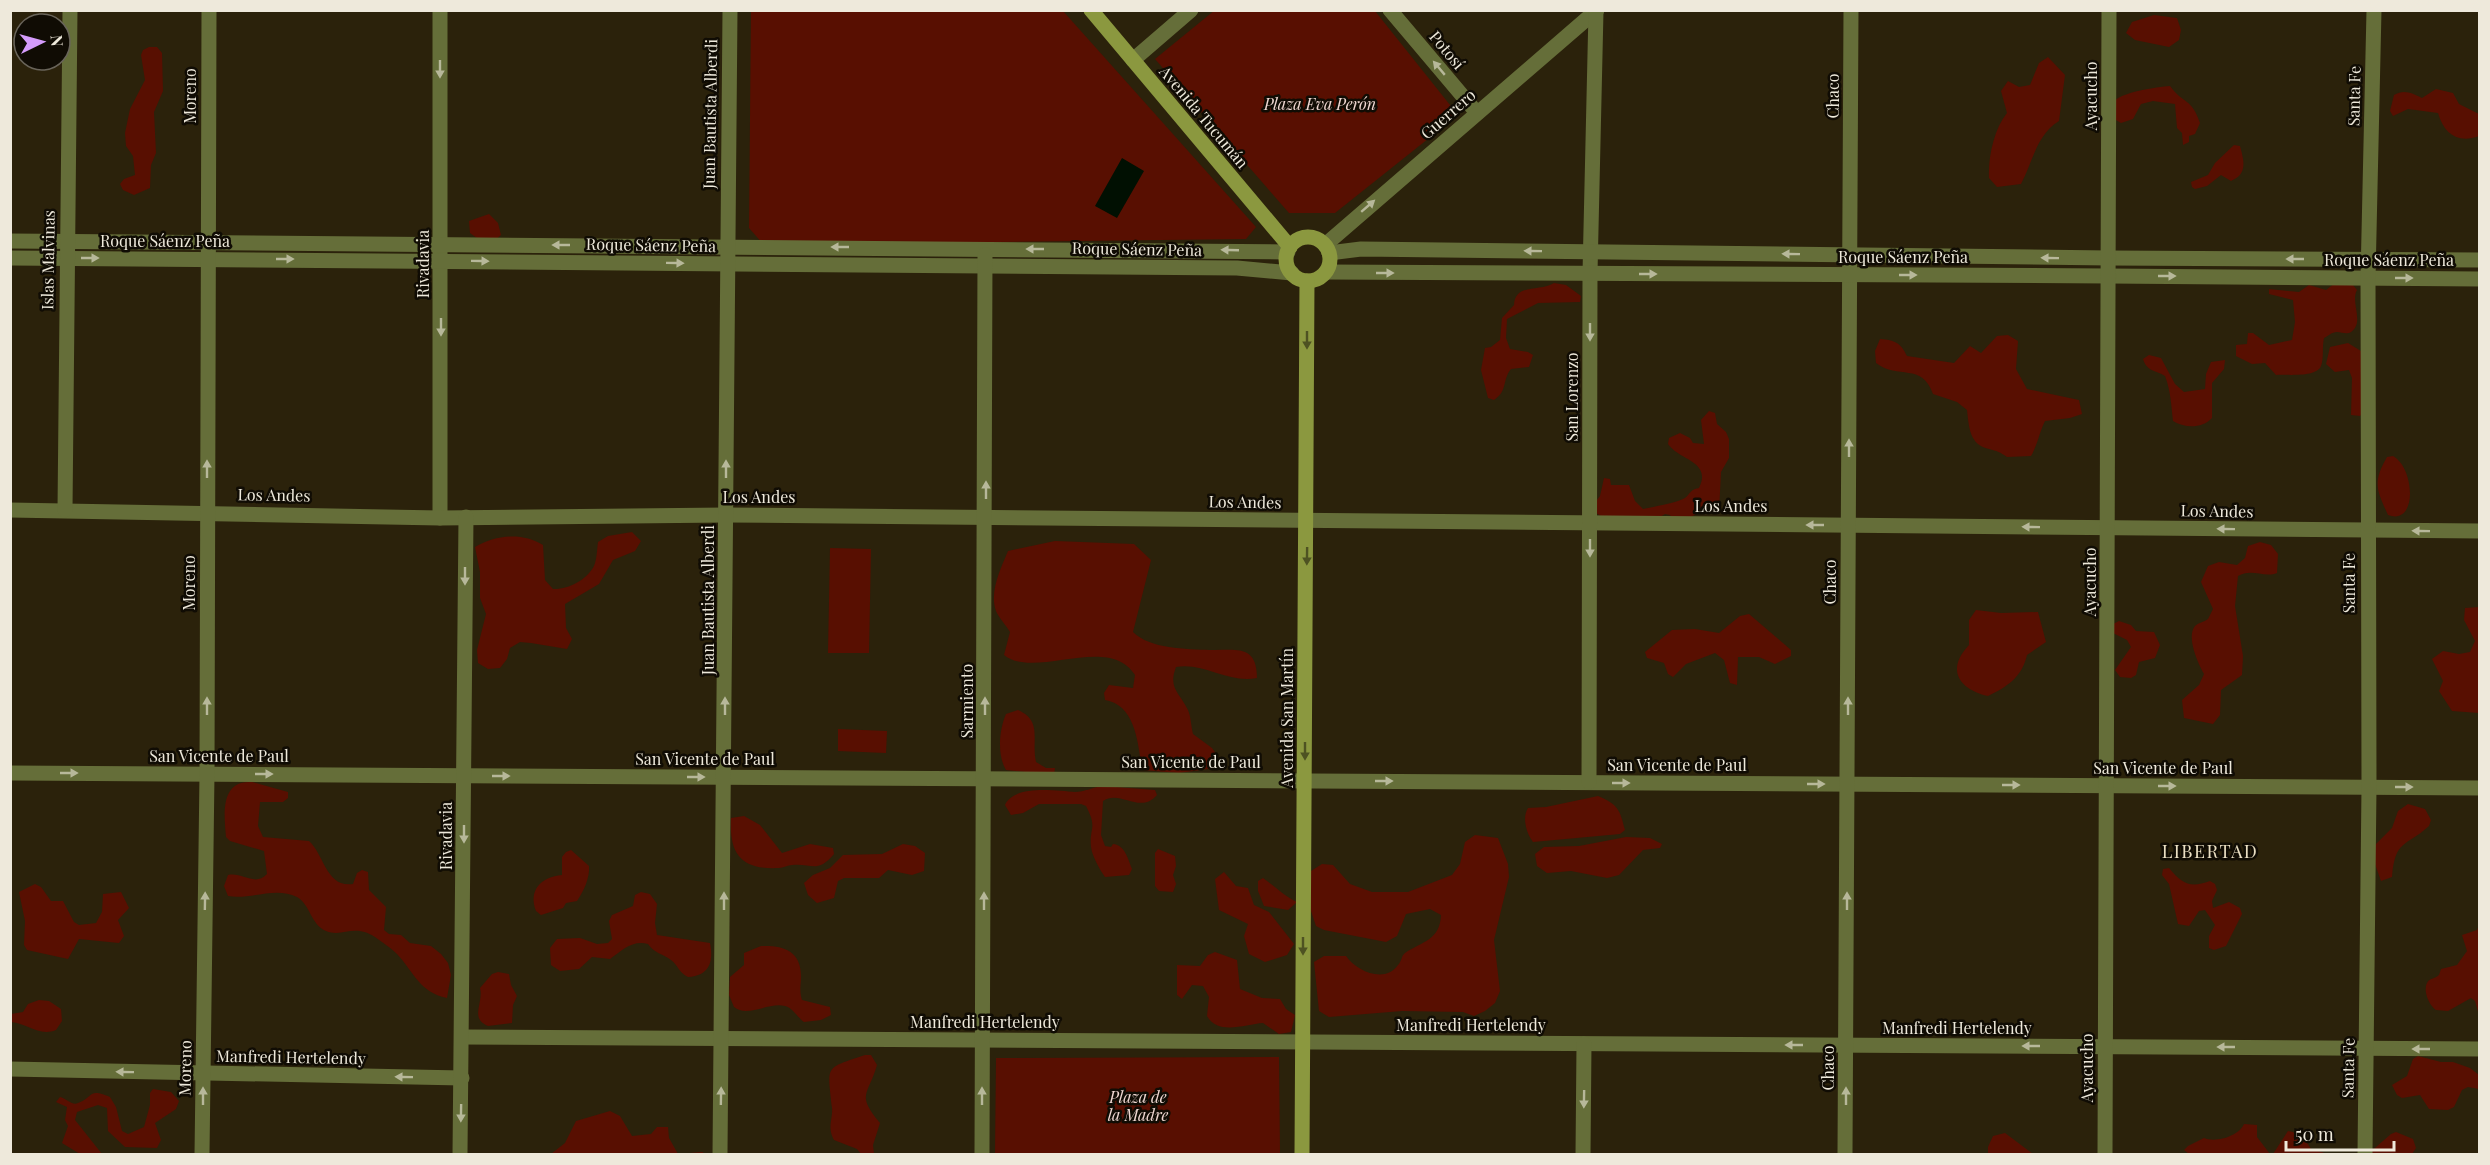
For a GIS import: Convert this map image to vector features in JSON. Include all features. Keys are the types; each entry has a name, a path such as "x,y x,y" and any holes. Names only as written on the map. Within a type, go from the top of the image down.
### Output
{"main road":[{"name":"Avenida Tucumán","path":"1091,10 1289,250"},
{"path":"1307,238 1327,249 1326,272 1314,280 1307,281 1292,273 1287,263 1289,250 1300,239 1307,238"},
{"name":"Avenida San Martín","path":"1302,1155 1307,281"}],"street":[{"name":"Islas Malvinas","path":"65,510 70,10"},
{"name":"Moreno","path":"202,1155 207,774 208,10"},
{"name":"Rivadavia","path":"440,10 440,518"},
{"name":"Juan Bautista Alberdi","path":"720,1155 723,1038 730,10"},
{"path":"1133,60 1191,10"},
{"name":"Potosí","path":"1390,10 1477,113"},
{"name":"Chaco","path":"1845,1155 1851,10"},
{"name":"Ayacucho","path":"2105,1155 2109,528 2109,10"},
{"name":"Santa Fe","path":"2365,1155 2368,278 2374,10"},
{"name":"Guerrero","path":"1327,249 1477,113 1597,11"},
{"name":"San Lorenzo","path":"1589,782 1590,273 1597,11"},
{"name":"Roque Sáenz Peña","path":"10,241 1289,250"},
{"name":"Sarmiento","path":"982,1155 986,518 985,248"},
{"name":"Roque Sáenz Peña","path":"1327,249 2480,260"},
{"name":"Roque Sáenz Peña","path":"10,258 986,265 1237,268 1292,273"},
{"name":"Roque Sáenz Peña","path":"1326,272 2480,279"},
{"name":"Los Andes","path":"10,510 440,518 726,515 2480,531"},
{"name":"Rivadavia","path":"460,1155 466,517"},
{"name":"San Vicente de Paul","path":"10,773 2480,788"},
{"name":"Manfredi Hertelendy","path":"462,1037 2480,1049"},
{"path":"1583,1155 1584,1044"},
{"name":"Manfredi Hertelendy","path":"10,1070 462,1078"}],"green space":[{"path":"751,10 1063,11 1256,227 1246,239 764,245 749,228"},
{"name":"Plaza Eva Perón","path":"1215,10 1375,11 1458,115 1335,213 1289,213 1155,59"},
{"path":"2154,15 2177,18 2181,30 2179,40 2169,47 2135,40 2126,33 2132,22"},
{"path":"157,47 162,53 163,91 154,112 156,153 151,165 150,188 134,195 123,190 120,184 124,179 135,175 133,156 126,146 125,133 130,109 145,80 141,55 143,50"},
{"path":"2048,57 2065,75 2059,121 2040,141 2021,184 1997,187 1989,178 1989,170 1995,135 2007,113 2001,91 2008,81 2019,87 2030,85 2039,63"},
{"path":"2170,86 2190,105 2200,123 2195,134 2189,136 2189,142 2183,145 2182,133 2177,128 2175,104 2153,101 2141,104 2133,119 2121,123 2116,120 2112,103 2116,99 2139,91"},
{"path":"2436,89 2453,93 2459,104 2479,114 2479,136 2458,138 2444,127 2438,113 2408,109 2393,116 2390,111 2394,95 2398,93 2408,92 2422,98"},
{"path":"2234,145 2240,146 2243,157 2240,175 2231,181 2221,175 2207,186 2195,189 2192,187 2191,182 2208,175 2215,163"},
{"path":"489,214 498,223 501,235 492,243 481,241 470,233 469,221"},
{"path":"1554,283 1566,285 1581,296 1580,302 1538,303 1507,319 1506,338 1510,349 1533,355 1529,367 1511,369 1498,397 1494,400 1488,398 1481,370 1485,348 1491,347 1500,340 1502,318 1514,305 1515,298 1523,291"},
{"path":"2335,283 2353,285 2357,290 2355,301 2357,323 2349,333 2335,332 2324,338 2322,363 2318,370 2301,375 2276,375 2265,363 2252,364 2236,356 2236,345 2247,344 2248,333 2253,333 2269,345 2292,340 2295,322 2293,300 2269,294 2269,289 2299,292 2309,285 2326,290"},
{"path":"2008,335 2018,341 2016,369 2027,389 2079,400 2082,414 2045,421 2031,456 2007,457 1982,447 1971,434 1967,410 1957,402 1933,394 1923,378 1893,371 1876,363 1875,351 1880,339 1897,343 1907,356 1954,363 1970,346 1981,353 1997,336"},
{"path":"2348,343 2361,351 2362,414 2360,416 2351,415 2352,378 2349,370 2335,372 2326,364 2330,347"},
{"path":"2149,355 2161,358 2175,384 2184,392 2205,389 2206,374 2211,362 2225,360 2224,369 2212,383 2212,418 2208,422 2193,426 2173,421 2170,393 2165,376 2147,366 2143,359"},
{"path":"1709,411 1715,413 1717,424 1726,432 1729,439 1729,458 1721,472 1719,512 1696,514 1686,520 1674,521 1670,515 1665,514 1660,517 1601,516 1596,513 1596,501 1600,496 1604,478 1610,479 1611,485 1629,485 1635,501 1643,509 1679,501 1699,488 1702,479 1698,467 1668,444 1669,438 1680,433 1690,438 1693,443 1704,444 1701,420"},
{"path":"2393,456 2406,472 2410,494 2405,512 2398,516 2388,515 2378,486 2382,466 2387,457"},
{"path":"632,532 641,541 635,551 613,560 599,584 565,604 566,628 572,639 567,649 520,642 510,648 507,659 500,668 488,669 478,663 477,650 486,614 480,598 480,572 475,547 492,540 509,537 526,538 543,545 545,580 553,589 558,589 576,583 587,576 596,560 598,542 608,536"},
{"path":"1055,541 1134,544 1151,560 1133,632 1140,638 1169,647 1242,651 1253,659 1257,678 1236,678 1197,667 1176,667 1174,685 1188,710 1193,734 1212,748 1219,758 1215,768 1179,773 1142,770 1137,738 1129,717 1115,703 1105,700 1104,693 1109,685 1133,688 1135,675 1123,663 1108,658 1090,657 1033,663 1017,661 1004,655 1010,632 996,611 994,596 997,580 1008,551"},
{"path":"2260,542 2271,545 2278,554 2277,573 2248,573 2238,576 2235,606 2243,656 2242,675 2221,690 2220,715 2213,724 2184,718 2182,700 2199,685 2204,674 2192,643 2193,631 2196,625 2208,619 2213,609 2201,582 2208,566 2219,562 2237,565 2245,558 2248,546"},
{"path":"830,548 871,549 869,653 828,653"},
{"path":"2479,607 2479,713 2452,711 2439,691 2443,681 2432,659 2443,651 2459,654 2470,652 2475,641 2464,620 2465,608"},
{"path":"1976,610 2001,613 2038,612 2046,642 2027,655 2025,663 2013,680 1988,696 1978,693 1963,683 1957,670 1958,662 1969,645 1969,620"},
{"path":"1749,614 1791,650 1791,656 1775,664 1759,657 1738,657 1737,685 1730,683 1724,660 1715,653 1686,664 1673,677 1668,674 1664,663 1647,658 1645,652 1672,630 1695,629 1719,633 1740,616"},
{"path":"2119,621 2131,625 2136,631 2154,632 2160,645 2155,658 2139,662 2136,675 2131,678 2120,677 2115,670 2131,647 2127,640 2113,633 2113,624"},
{"path":"1018,710 1026,714 1033,725 1036,762 1046,768 1055,768 1054,775 1006,770 1000,750 1002,727 1006,714"},
{"path":"838,729 887,731 886,753 838,751"},
{"path":"252,782 288,792 288,798 283,802 260,802 258,826 263,837 309,841 331,876 344,884 353,884 357,873 362,870 368,872 369,890 386,907 384,930 389,934 401,935 410,943 431,946 448,963 451,975 447,998 423,986 397,954 375,937 360,931 332,933 321,928 305,904 297,897 280,893 228,896 224,886 228,875 258,879 267,874 264,851 230,841 226,837 225,809 229,792 242,783"},
{"path":"1103,786 1155,790 1157,795 1144,803 1116,798 1103,801 1101,835 1105,846 1111,847 1113,844 1123,850 1132,869 1129,875 1105,877 1101,871 1092,851 1092,824 1086,806 1039,804 1023,813 1011,815 1005,805 1010,798 1026,791 1078,792"},
{"path":"1598,796 1614,805 1620,813 1625,830 1620,834 1533,842 1525,820 1528,808 1546,807"},
{"path":"2408,804 2425,809 2431,820 2429,826 2403,845 2396,856 2392,877 2381,881 2375,864 2375,845 2392,828 2398,811"},
{"path":"744,816 760,825 782,853 810,844 833,848 834,854 819,866 792,865 766,868 747,863 735,850 731,831 731,818"},
{"path":"1475,835 1498,838 1508,864 1509,877 1494,940 1500,991 1495,1003 1474,1016 1463,1012 1402,1011 1329,1017 1319,1011 1314,962 1324,956 1346,956 1363,970 1386,974 1398,965 1405,953 1434,935 1441,915 1430,909 1406,914 1397,936 1386,942 1324,930 1316,926 1310,908 1311,871 1322,864 1333,865 1350,884 1372,892 1408,892 1452,875 1460,864 1465,842"},
{"path":"1626,837 1650,838 1662,844 1660,848 1643,850 1619,875 1607,878 1571,871 1547,873 1537,866 1535,854 1544,847 1579,846"},
{"path":"903,844 915,846 925,853 924,871 912,875 888,870 879,878 844,878 838,881 834,898 817,903 808,895 804,883 813,875 830,868 843,855 882,854"},
{"path":"1158,849 1175,856 1176,866 1173,875 1176,884 1173,892 1159,891 1155,886 1155,853"},
{"path":"571,850 589,866 589,875 584,888 577,901 566,903 563,908 541,915 536,911 534,904 535,891 542,882 562,875 562,857"},
{"path":"2169,868 2188,883 2198,884 2210,881 2215,884 2217,890 2212,901 2213,908 2229,902 2240,908 2242,914 2226,946 2214,950 2209,948 2209,936 2215,925 2205,910 2199,911 2189,926 2178,924 2169,884 2162,875 2163,869"},
{"path":"1224,872 1236,886 1248,888 1254,905 1269,912 1294,944 1287,955 1265,962 1249,954 1244,936 1248,924 1219,910 1215,879"},
{"path":"1263,878 1297,902 1288,910 1264,906 1258,891 1258,881"},
{"path":"35,884 41,887 51,901 63,901 74,922 79,925 96,923 102,912 103,894 121,892 129,908 118,920 124,936 119,943 79,939 68,959 27,950 24,945 25,921 19,892"},
{"path":"641,892 650,894 657,904 655,923 657,935 710,943 710,962 705,971 688,977 671,960 653,950 648,944 642,943 628,947 610,959 592,957 579,969 560,971 551,965 550,948 557,939 580,938 597,944 608,943 612,939 609,921 612,915 633,906 635,895"},
{"path":"2479,925 2479,1015 2475,1001 2471,998 2448,1011 2436,1010 2427,998 2427,983 2439,975 2441,969 2457,965 2467,951 2462,935 2477,930"},
{"path":"761,946 783,948 794,955 800,967 802,1000 830,1007 831,1015 821,1020 804,1022 785,1006 778,1005 745,1011 734,1007 729,995 730,977 744,965 744,953"},
{"path":"1215,952 1237,960 1240,989 1262,998 1280,999 1286,1009 1295,1015 1291,1032 1279,1034 1263,1023 1233,1027 1218,1026 1207,1016 1209,997 1203,986 1192,985 1182,999 1177,995 1177,965 1200,966 1208,955"},
{"path":"498,972 509,974 511,985 517,996 513,1005 512,1023 488,1026 479,1019 480,988 492,974"},
{"path":"39,1000 49,1001 61,1009 62,1021 56,1030 44,1032 11,1022 11,1014 23,1012 28,1004"},
{"path":"871,1055 877,1065 866,1095 868,1106 880,1123 873,1145 874,1154 861,1154 857,1149 834,1140 831,1131 831,1071 842,1063"},
{"path":"2418,1056 2441,1062 2453,1062 2470,1068 2479,1075 2479,1089 2468,1087 2462,1090 2454,1107 2448,1110 2429,1109 2420,1095 2402,1098 2397,1095 2392,1085 2407,1076 2413,1059"},
{"name":"Plaza de la Madre","path":"1279,1057 1280,1154 995,1154 996,1058"},
{"path":"153,1089 171,1092 179,1101 176,1109 155,1123 161,1140 157,1148 125,1147 108,1131 107,1108 98,1105 77,1112 75,1120 102,1154 80,1154 62,1143 68,1126 65,1120 67,1107 56,1102 60,1097 76,1104 94,1093 110,1097 116,1107 122,1131 128,1134 144,1127 150,1105 150,1093"},
{"path":"610,1111 620,1116 632,1136 651,1134 657,1127 668,1127 669,1138 678,1154 551,1154 565,1143 576,1121"},
{"path":"2244,1124 2257,1125 2257,1137 2270,1154 2189,1154 2184,1150 2204,1138 2215,1140 2232,1135"},
{"path":"2288,1131 2293,1132 2301,1142 2306,1141 2311,1149 2328,1154 2273,1154"},
{"path":"2396,1132 2413,1139 2416,1148 2412,1154 2368,1154 2391,1134"},
{"path":"2005,1133 2033,1154 1988,1154 1988,1147 1993,1136"},
{"path":"702,1152 706,1154 678,1154"}],"shaded area":[{"path":"1122,158 1144,171 1117,218 1095,206"}],"district":[{"name":"LIBERTAD","path":"2210,852"}]}
